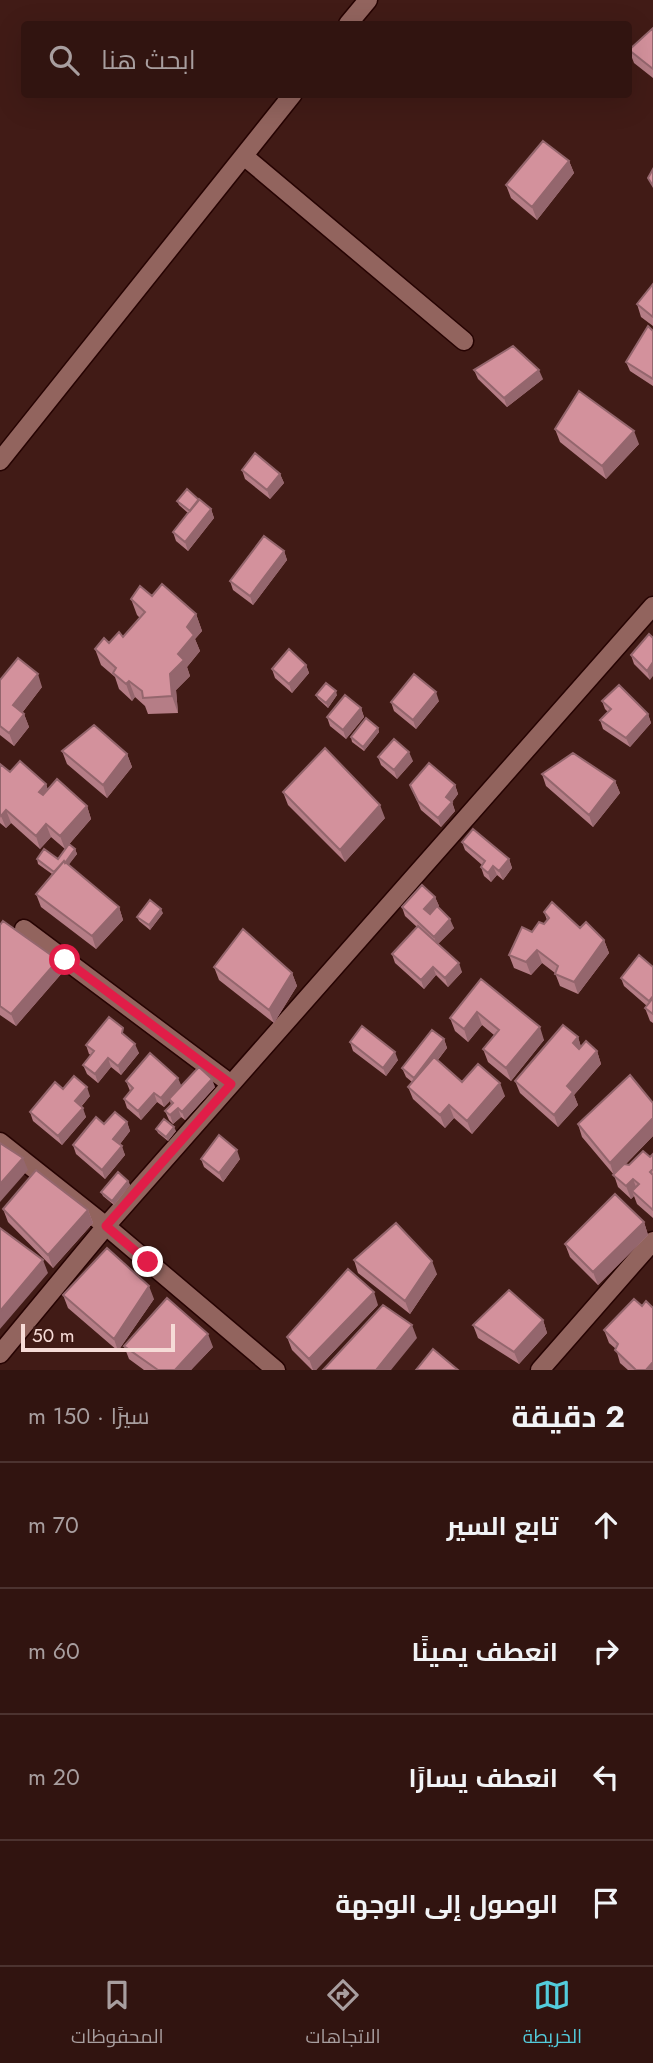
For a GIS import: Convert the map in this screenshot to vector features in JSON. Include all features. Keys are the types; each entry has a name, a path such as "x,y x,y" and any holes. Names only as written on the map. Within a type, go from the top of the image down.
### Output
{"street":[{"path":"350,21 368,0"},
{"path":"0,461 290,98"},
{"path":"244,156 464,341"},
{"path":"0,1354 106,1226 653,606"},
{"path":"24,929 231,1084"},
{"path":"0,1142 106,1226 276,1370"},
{"path":"540,1370 653,1241"}],"building":[{"path":"653,28 653,69 632,52 632,47"},
{"path":"543,141 569,161 532,207 506,185"},
{"path":"653,169 653,186 648,178"},
{"path":"653,284 653,317 637,304"},
{"path":"648,326 653,331 653,379 626,362"},
{"path":"513,346 539,370 504,398 474,370"},
{"path":"579,391 634,431 602,466 555,429"},
{"path":"255,453 280,474 267,490 242,470"},
{"path":"187,489 199,500 190,511 177,501"},
{"path":"199,499 211,509 185,542 173,532"},
{"path":"264,536 284,551 250,596 230,581"},
{"path":"162,584 196,614 187,627 194,635 178,654 184,660 170,674 172,696 143,698 142,691 129,681 126,684 113,673 116,668 95,649 104,638 109,643 119,632 123,637 145,612 131,599 140,586 152,596"},
{"path":"649,634 653,638 653,662 647,671 631,655"},
{"path":"289,649 306,665 289,684 272,669"},
{"path":"18,658 38,674 13,705 24,714 9,733 0,726 0,680"},
{"path":"414,674 436,692 413,720 391,702"},
{"path":"326,683 336,691 326,703 316,695"},
{"path":"619,685 648,714 626,738 600,720 611,709 602,701"},
{"path":"345,695 361,708 343,730 327,717"},
{"path":"366,718 378,728 363,747 351,737"},
{"path":"94,725 127,754 103,785 62,751"},
{"path":"394,739 409,752 394,770 378,757"},
{"path":"325,748 380,805 340,850 283,792"},
{"path":"573,753 615,781 589,815 542,774"},
{"path":"20,761 46,784 39,792 43,795 57,779 87,806 60,836 46,824 36,836 6,810 1,816 0,764 10,772"},
{"path":"429,763 455,785 446,797 452,802 438,818 418,801 410,785"},
{"path":"473,829 509,859 499,871 493,866 488,873 481,867 485,861 462,842"},
{"path":"69,844 75,849 54,872 37,859 44,849 58,859"},
{"path":"64,861 119,907 92,936 36,894"},
{"path":"422,885 435,897 424,909 430,914 437,906 450,919 434,937 402,907"},
{"path":"150,900 161,909 149,925 137,917"},
{"path":"552,902 580,928 586,922 604,940 574,982 555,974 558,966 537,950 526,962 509,955 522,927 532,932 539,922 544,924 549,918 544,912"},
{"path":"3,921 58,960 11,1014 0,1006 0,925"},
{"path":"418,926 459,963 445,978 433,967 421,980 392,954"},
{"path":"243,929 292,973 269,1010 214,967"},
{"path":"639,955 653,967 653,996 649,1001 621,978"},
{"path":"481,979 540,1027 506,1068 483,1049 499,1030 477,1012 464,1029 450,1018"},
{"path":"653,998 653,1014 645,1008"},
{"path":"109,1017 123,1028 122,1033 135,1044 118,1066 108,1058 95,1074 83,1065 94,1051 86,1045"},
{"path":"563,1025 578,1037 573,1043 579,1049 586,1041 597,1051 567,1086 573,1092 554,1115 515,1081"},
{"path":"362,1026 395,1052 383,1068 350,1042"},
{"path":"432,1030 444,1039 414,1078 402,1068"},
{"path":"150,1053 178,1078 161,1098 154,1093 138,1111 124,1099 133,1088 126,1081"},
{"path":"434,1057 462,1082 478,1064 500,1083 467,1121 449,1105 440,1115 408,1087"},
{"path":"199,1067 212,1079 182,1112 178,1108 170,1115 165,1111 173,1103 169,1099"},
{"path":"630,1075 653,1103 653,1118 610,1163 578,1124"},
{"path":"74,1076 87,1087 75,1101 83,1108 58,1136 30,1112 55,1082 63,1089"},
{"path":"115,1112 127,1122 113,1139 122,1146 102,1170 73,1145 96,1117 104,1124"},
{"path":"164,1119 174,1127 166,1137 156,1129"},
{"path":"219,1135 237,1150 219,1173 201,1159"},
{"path":"0,1143 23,1158 0,1184"},
{"path":"643,1151 650,1157 653,1154 653,1169 650,1172 653,1175 653,1210 632,1191 639,1184 633,1179 626,1186 613,1175 624,1164 629,1165"},
{"path":"36,1170 88,1210 48,1255 3,1209"},
{"path":"118,1172 128,1181 112,1201 101,1192"},
{"path":"615,1194 644,1222 593,1272 565,1244"},
{"path":"396,1223 432,1261 405,1301 354,1260"},
{"path":"0,1228 43,1260 0,1311"},
{"path":"107,1248 149,1286 114,1339 63,1295"},
{"path":"348,1269 374,1292 309,1359 287,1337"},
{"path":"509,1290 543,1320 514,1352 473,1325"},
{"path":"167,1298 208,1334 175,1370 158,1370 124,1346"},
{"path":"634,1299 642,1306 646,1301 653,1308 653,1362 646,1370 636,1370 615,1350 618,1344 604,1330"},
{"path":"383,1305 412,1325 376,1370 323,1370"},
{"path":"433,1349 458,1370 416,1370"}],"route":[{"path":"65,960 231,1084 106,1226 148,1262"}]}
